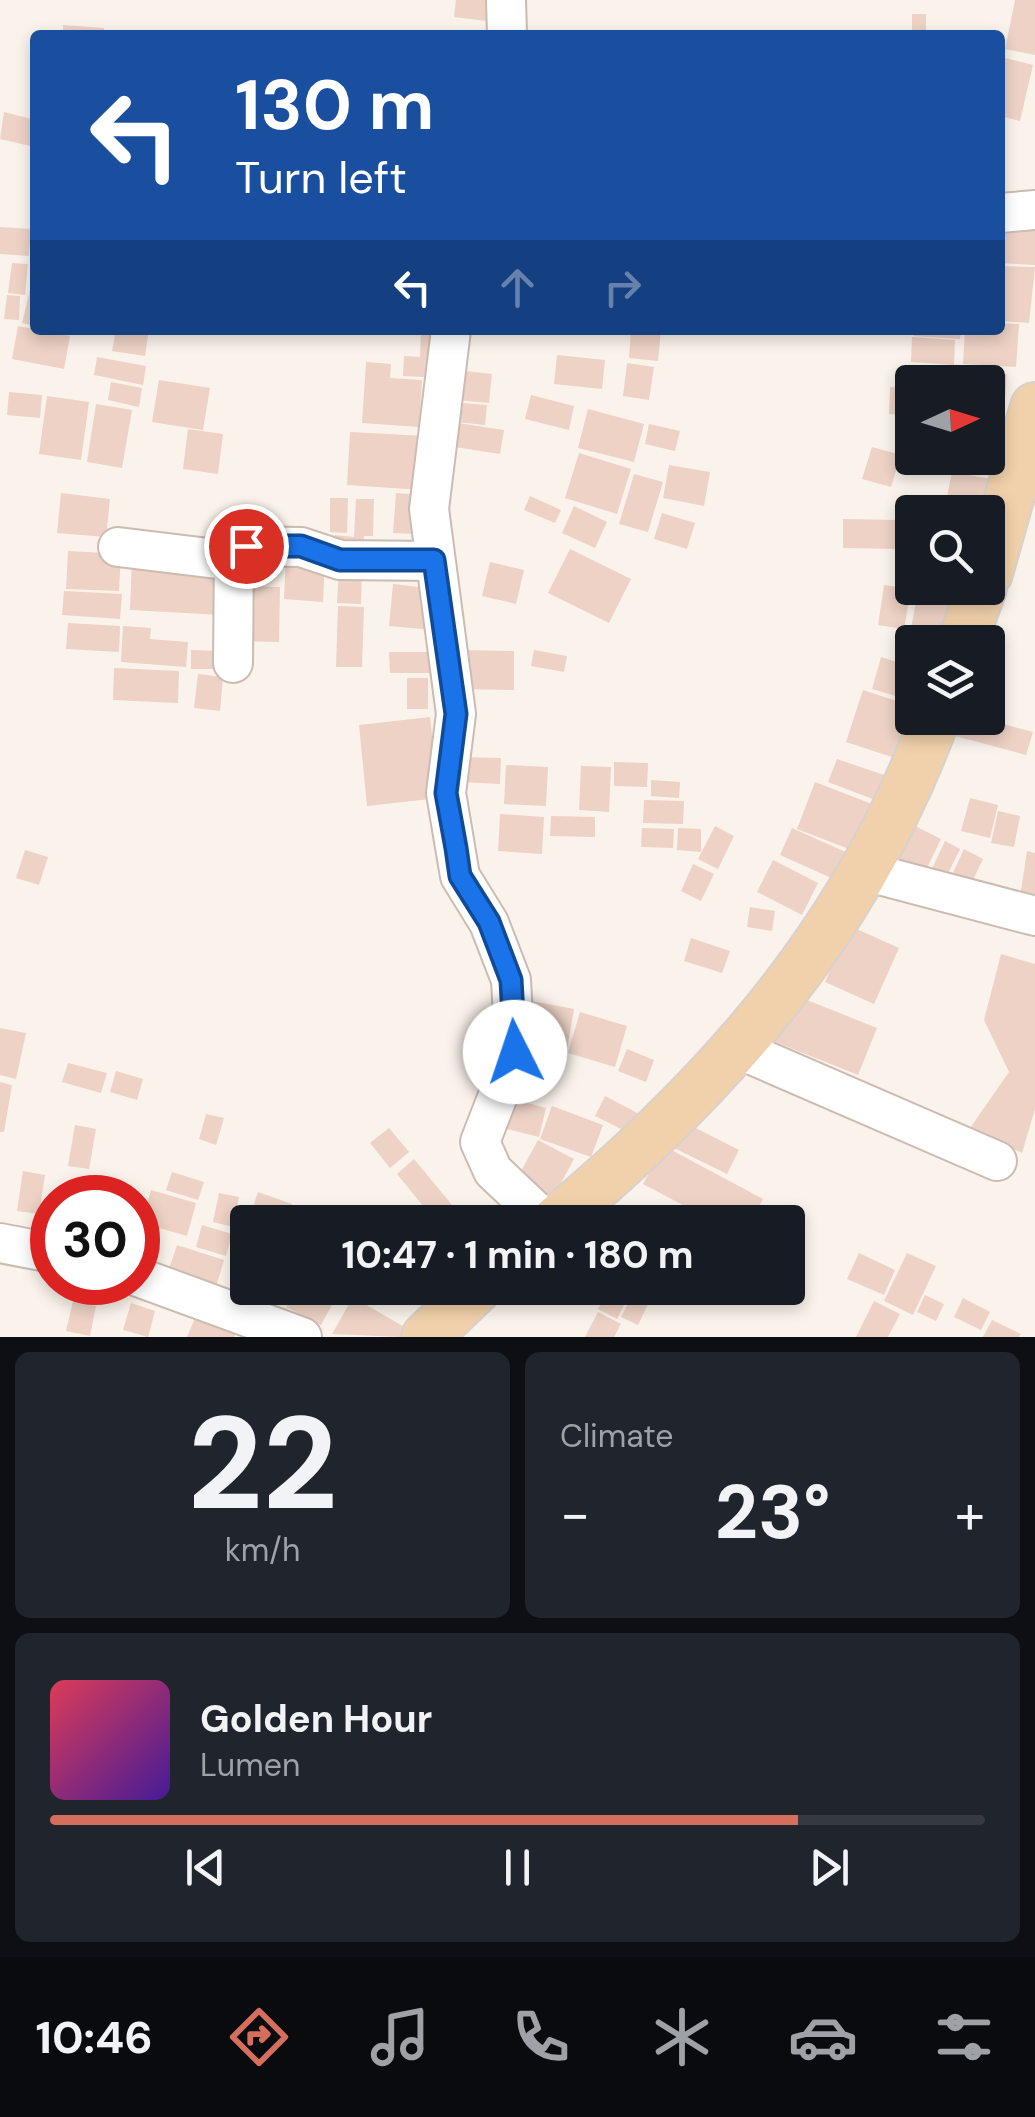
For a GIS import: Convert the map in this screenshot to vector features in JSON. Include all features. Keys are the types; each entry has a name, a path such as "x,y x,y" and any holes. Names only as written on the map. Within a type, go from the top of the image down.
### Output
{"main road":[{"path":"1005,513 1035,408"},
{"path":"575,1205 620,1168 736,1048 846,906 929,735"},
{"path":"426,1337 459,1305"}],"street":[{"path":"506,0 507,30"},
{"path":"1005,213 1035,210"},
{"path":"451,335 445,402 433,447 429,509 456,714 446,793 460,876 489,922 511,980 515,1052 480,1142 493,1171 530,1205"},
{"path":"118,547 217,560 246,546 301,546 340,560 434,560"},
{"path":"233,664 234,552"},
{"path":"864,871 1035,916"},
{"path":"736,1048 997,1162"},
{"path":"0,1242 30,1248"},
{"path":"160,1285 302,1337"}],"building":[{"path":"456,0 497,0 494,22 454,17"},
{"path":"1015,0 1035,0 1035,55 1005,49"},
{"path":"912,14 926,14 926,30 912,30"},
{"path":"63,25 104,28 104,30 63,30"},
{"path":"1005,58 1033,65 1020,121 1005,117"},
{"path":"4,112 30,119 30,146 0,139"},
{"path":"1005,216 1035,218 1035,265 1005,263"},
{"path":"0,227 30,229 29,256 0,254"},
{"path":"12,263 28,264 25,295 8,293"},
{"path":"1005,266 1035,267 1029,323 1005,321"},
{"path":"30,290 30,325 22,323"},
{"path":"7,295 20,296 19,320 4,319"},
{"path":"1005,323 1019,324 1016,367 963,364 965,335 1005,335"},
{"path":"18,326 30,328 30,335 70,336 64,369 12,359"},
{"path":"115,335 148,335 145,356 112,351"},
{"path":"421,335 446,335 443,378 403,376 404,356 420,357"},
{"path":"631,335 661,335 658,361 629,358"},
{"path":"914,335 960,335 960,339"},
{"path":"912,337 955,340 954,365 911,362"},
{"path":"557,355 605,360 602,389 554,384"},
{"path":"97,357 146,366 143,385 94,375"},
{"path":"366,362 391,364 390,378 422,380 419,427 362,423"},
{"path":"627,363 654,367 649,400 623,396"},
{"path":"449,369 492,374 489,403 446,399"},
{"path":"159,380 210,388 203,430 152,422"},
{"path":"111,382 142,388 139,407 108,400"},
{"path":"890,387 895,387 895,415 889,414"},
{"path":"9,392 42,395 40,418 7,415"},
{"path":"531,395 574,406 569,430 525,419"},
{"path":"47,396 89,402 81,460 39,454"},
{"path":"449,402 487,405 485,425 447,421"},
{"path":"96,404 132,410 122,468 87,462"},
{"path":"588,409 644,424 634,462 578,448"},
{"path":"458,423 504,430 500,454 455,447"},
{"path":"649,424 680,431 675,451 645,444"},
{"path":"188,429 223,434 218,474 183,469"},
{"path":"350,432 425,436 422,490 347,485"},
{"path":"872,447 895,453 891,487 862,479"},
{"path":"579,453 631,469 617,514 565,498"},
{"path":"669,465 710,472 704,506 663,498"},
{"path":"634,474 663,482 648,532 619,524"},
{"path":"951,475 990,479 987,495 947,495"},
{"path":"61,493 110,499 106,537 57,533"},
{"path":"396,493 421,495 418,534 393,533"},
{"path":"530,496 561,510 555,523 524,510"},
{"path":"330,498 348,498 347,533 330,532"},
{"path":"356,499 374,499 373,536 364,536 363,557 333,554 335,535 354,537"},
{"path":"253,504 253,530 235,531 234,505"},
{"path":"574,506 607,522 595,548 562,533"},
{"path":"662,513 695,523 687,549 654,539"},
{"path":"843,519 895,520 895,549 843,548"},
{"path":"570,549 631,579 609,623 548,593"},
{"path":"68,551 121,554 119,591 66,589"},
{"path":"286,556 325,558 323,602 284,599"},
{"path":"132,558 223,562 221,615 130,610"},
{"path":"490,562 524,570 516,604 482,596"},
{"path":"339,566 362,567 361,604 337,603"},
{"path":"393,584 437,589 433,630 389,626"},
{"path":"884,585 895,587 895,605 908,605 905,625 878,625"},
{"path":"238,586 280,587 279,642 236,641"},
{"path":"64,591 122,594 120,619 62,615"},
{"path":"915,605 956,605 953,625 912,625"},
{"path":"338,606 364,607 362,667 336,667"},
{"path":"68,623 120,626 119,652 66,649"},
{"path":"123,626 151,628 150,639 188,642 186,667 121,662"},
{"path":"191,650 222,651 222,669 191,669"},
{"path":"462,650 514,651 514,690 461,689"},
{"path":"534,650 567,656 564,672 531,666"},
{"path":"389,652 434,652 434,673 390,673"},
{"path":"881,657 895,662 895,696 872,689"},
{"path":"114,668 179,671 178,703 113,700"},
{"path":"198,674 223,677 220,711 194,708"},
{"path":"407,678 428,678 428,709 407,709"},
{"path":"863,690 895,700 895,735 908,735 904,761 846,742"},
{"path":"430,717 439,798 367,806 359,725"},
{"path":"1005,724 1033,732 1026,755 955,736 1005,735"},
{"path":"462,757 501,758 500,784 461,782"},
{"path":"837,759 890,777 878,801 828,782"},
{"path":"614,762 648,763 647,787 614,786"},
{"path":"506,765 548,767 546,806 504,804"},
{"path":"581,766 611,767 609,812 579,810"},
{"path":"651,780 680,782 679,798 651,796"},
{"path":"815,782 872,804 854,851 797,829"},
{"path":"970,798 998,805 990,838 961,831"},
{"path":"644,800 684,801 683,824 643,823"},
{"path":"998,811 1020,816 1014,847 991,843"},
{"path":"500,814 544,817 542,854 498,851"},
{"path":"551,816 595,817 595,837 550,836"},
{"path":"907,822 941,839 925,872 891,855"},
{"path":"715,826 734,836 718,869 698,859"},
{"path":"642,828 674,829 673,848 641,847"},
{"path":"678,828 701,829 701,852 677,850"},
{"path":"792,828 850,854 838,881 780,855"},
{"path":"945,841 960,849 945,880 930,873"},
{"path":"964,849 983,859 970,886 951,877"},
{"path":"25,850 48,857 39,885 16,878"},
{"path":"1027,851 1035,853 1035,899 1020,897"},
{"path":"773,860 818,883 802,915 757,892"},
{"path":"693,864 714,874 701,901 681,891"},
{"path":"750,907 775,911 772,931 747,927"},
{"path":"850,926 899,948 874,1004 825,982"},
{"path":"691,938 730,951 722,973 684,961"},
{"path":"1001,954 1035,964 1035,1109 1022,1153 970,1128 1009,1072 984,1020"},
{"path":"792,994 877,1028 858,1075 773,1041"},
{"path":"521,999 574,1009 567,1049 513,1038"},
{"path":"580,1012 627,1026 615,1067 568,1053"},
{"path":"0,1028 26,1033 16,1079 0,1075"},
{"path":"627,1049 654,1060 646,1082 618,1071"},
{"path":"68,1063 107,1073 101,1093 62,1082"},
{"path":"116,1071 143,1079 137,1100 110,1092"},
{"path":"0,1082 12,1085 4,1132 0,1132"},
{"path":"503,1096 546,1108 539,1137 495,1126"},
{"path":"605,1096 647,1118 637,1137 595,1116"},
{"path":"552,1106 603,1125 591,1157 540,1139"},
{"path":"206,1114 224,1118 216,1145 199,1139"},
{"path":"684,1122 739,1150 727,1174 672,1147"},
{"path":"75,1125 96,1129 89,1169 68,1166"},
{"path":"389,1128 409,1152 390,1168 370,1143"},
{"path":"538,1140 574,1159 549,1205 513,1186"},
{"path":"664,1146 763,1199 760,1205 683,1205 643,1184"},
{"path":"414,1159 452,1205 422,1205 397,1174"},
{"path":"23,1171 45,1175 30,1175 30,1213 17,1211"},
{"path":"172,1172 204,1182 198,1200 166,1190"},
{"path":"258,1192 292,1204 292,1205 254,1205"},
{"path":"160,1193 196,1203 187,1236 160,1228"},
{"path":"219,1193 239,1197 237,1205 230,1205 230,1226 213,1222"},
{"path":"202,1225 230,1233 226,1256 196,1247"},
{"path":"177,1245 224,1260 216,1287 168,1272"},
{"path":"859,1253 895,1270 884,1295 847,1279"},
{"path":"907,1253 936,1266 913,1315 884,1301"},
{"path":"925,1295 944,1304 936,1321 917,1312"},
{"path":"963,1298 990,1312 981,1330 954,1317"},
{"path":"874,1301 900,1314 888,1337 856,1337"},
{"path":"72,1305 96,1306 90,1336 66,1331"},
{"path":"130,1305 155,1311 148,1337 123,1330"},
{"path":"287,1305 332,1305 321,1325"},
{"path":"348,1305 367,1305 406,1328 401,1337 332,1334"},
{"path":"600,1305 624,1305 617,1319 598,1309"},
{"path":"627,1305 648,1305 638,1325 621,1317"},
{"path":"598,1312 621,1324 614,1337 585,1337"},
{"path":"195,1318 236,1334 187,1337"},
{"path":"992,1320 1021,1334 983,1337"}],"route":[{"path":"246,546 301,546 340,560 434,560 456,714 446,793 460,876 489,922 511,980 511,1038 515,1052"}]}
